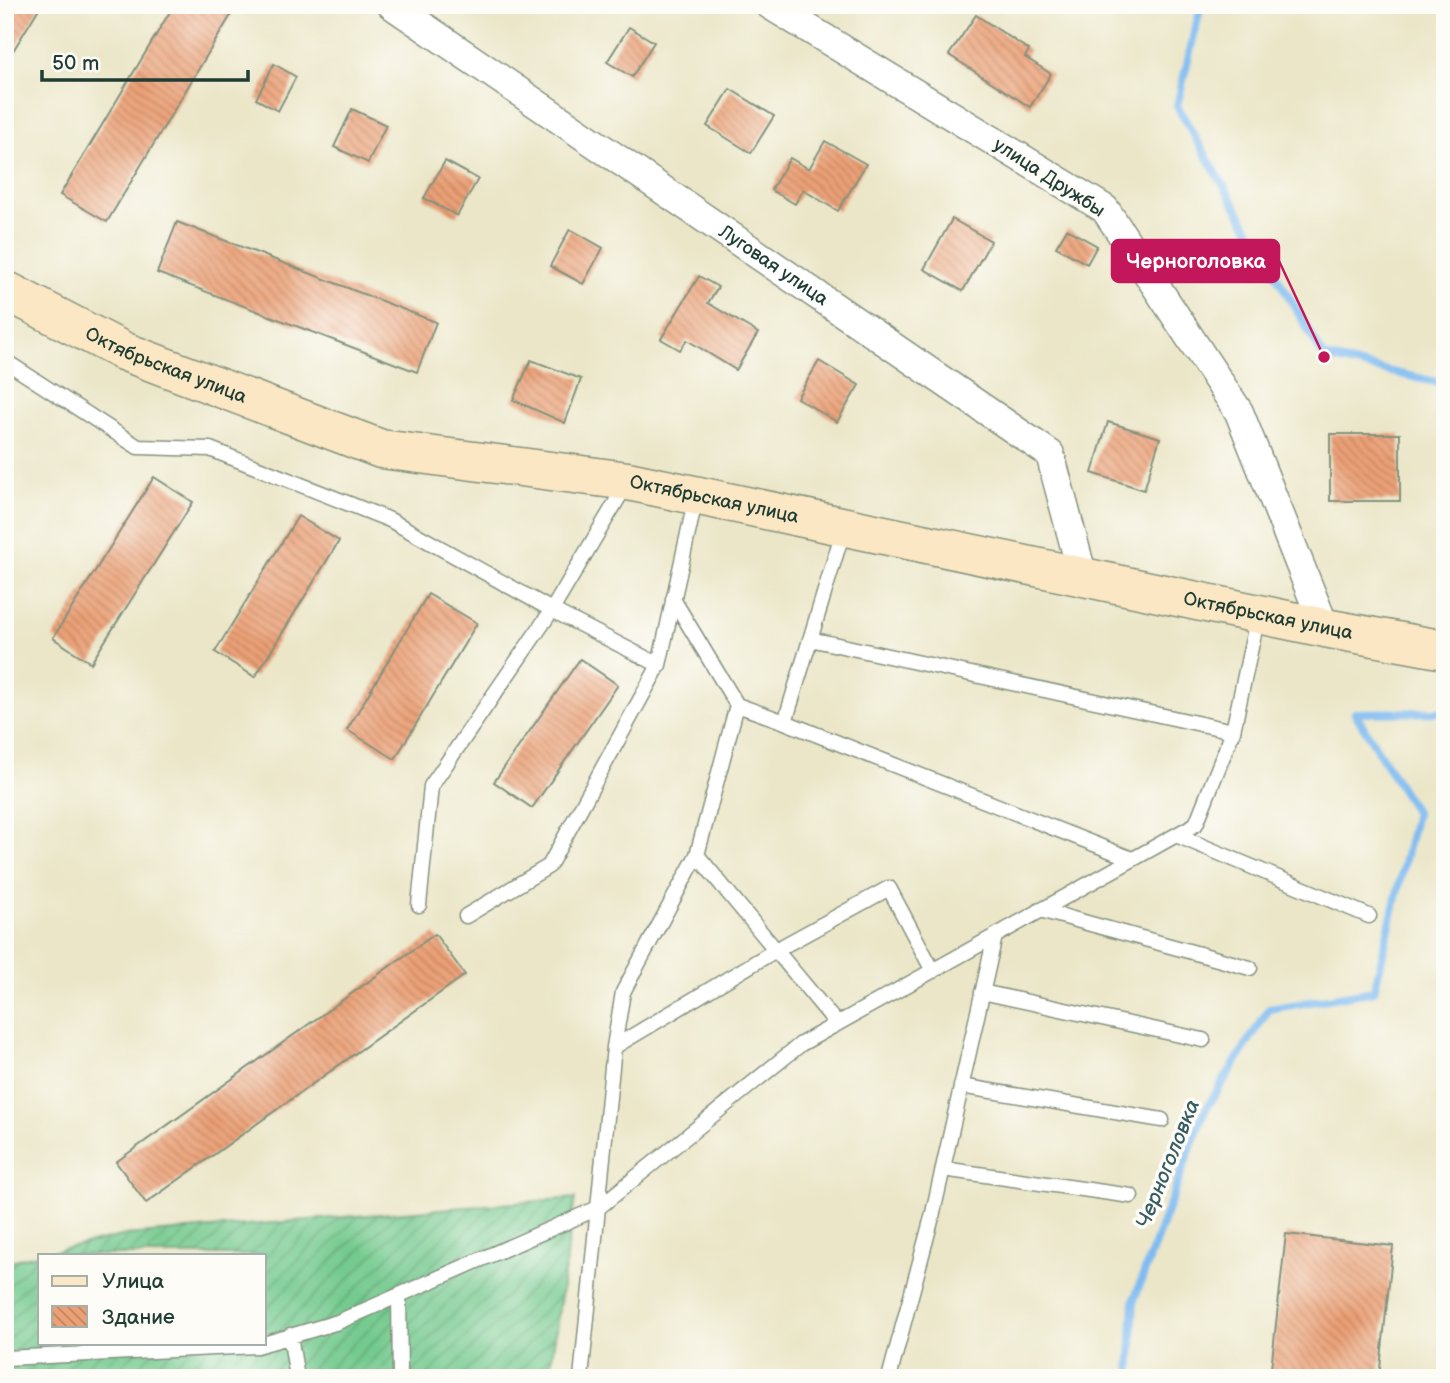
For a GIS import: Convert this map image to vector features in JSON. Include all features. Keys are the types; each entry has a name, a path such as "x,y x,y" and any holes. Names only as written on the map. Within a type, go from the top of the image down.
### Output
{"street":[{"name":"Луговая улица","path":"392,5 1049,454 1083,577"},
{"name":"улица Дружбы","path":"770,5 1105,209 1239,412 1325,628"},
{"name":"Октябрьская улица","path":"5,290 123,351 381,449 628,481 1325,628 1445,650"}],"lane":[{"path":"5,361 138,447 210,449 390,520 552,610 659,665"},
{"path":"419,905 431,786 552,610 628,481"},
{"path":"466,916 549,866 659,665 696,495"},
{"path":"785,722 844,526"},
{"path":"673,598 737,705 1132,859"},
{"path":"266,1343 338,1322 598,1208 801,1044 1196,824 1233,731 1258,614"},
{"path":"810,639 1233,731"},
{"path":"581,1378 614,1047 623,992 697,855 737,705"},
{"path":"1176,835 1369,916"},
{"path":"697,855 837,1024"},
{"path":"614,1047 776,950 889,888 933,971"},
{"path":"1040,911 1250,968"},
{"path":"889,1378 943,1169 995,936"},
{"path":"982,992 1203,1040"},
{"path":"961,1086 1162,1121"},
{"path":"943,1169 1131,1196"},
{"path":"399,1295 400,1378"},
{"path":"290,1335 297,1378"},
{"path":"5,1359 263,1344"}],"green space":[{"path":"575,1198 549,1378 5,1378 5,1262 38,1255 38,1344 266,1344 266,1254 41,1254 126,1235"}],"building":[{"path":"5,5 41,5 5,64"},
{"path":"174,5 237,5 107,222 60,195"},
{"path":"976,15 1029,50 1025,57 1051,74 1030,107 949,55"},
{"path":"629,27 654,42 632,77 607,62"},
{"path":"274,64 296,77 278,111 256,99"},
{"path":"730,89 774,116 751,153 707,126"},
{"path":"352,109 386,125 368,163 334,147"},
{"path":"825,141 866,164 838,211 803,190 795,204 771,190 790,158 809,169"},
{"path":"445,161 478,179 457,216 424,198"},
{"path":"952,219 991,241 963,291 924,269"},
{"path":"177,222 436,322 417,372 157,273"},
{"path":"570,229 603,248 583,284 550,266"},
{"path":"1067,229 1097,246 1087,264 1056,247"},
{"path":"699,276 718,287 708,303 758,333 736,370 687,340 680,350 661,339"},
{"path":"531,360 581,379 565,423 513,400"},
{"path":"819,361 859,385 837,422 797,398"},
{"path":"1108,422 1160,438 1144,490 1092,473"},
{"path":"1330,434 1400,434 1400,501 1330,501"},
{"path":"154,477 193,502 91,663 53,638"},
{"path":"298,516 339,541 255,677 215,652"},
{"path":"428,594 477,623 395,759 347,730"},
{"path":"580,659 618,685 532,808 494,782"},
{"path":"435,934 465,975 146,1203 116,1162"},
{"path":"1286,1234 1393,1246 1379,1378 1270,1378"}],"waterway":[{"name":"Черноголовка","path":"1201,5 1177,106 1324,357 1445,384"},
{"name":"Черноголовка","path":"1130,1378 1134,1300 1204,1112 1269,1009 1374,991 1416,813 1355,713 1445,712"}],"place":[{"name":"Черноголовка","path":"1324,357"}]}
